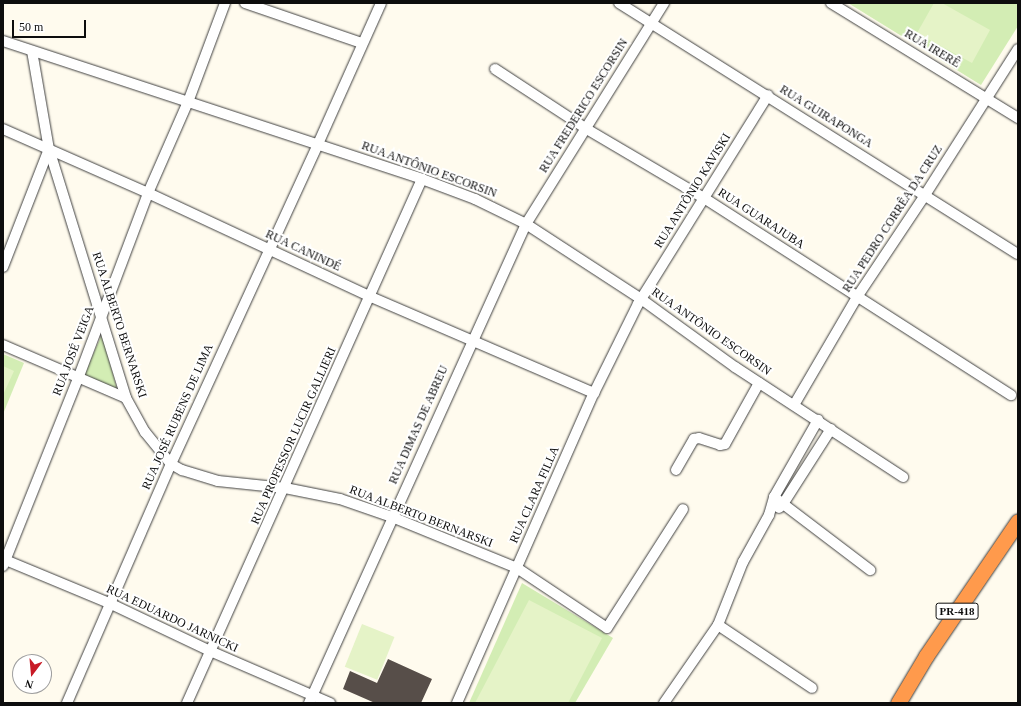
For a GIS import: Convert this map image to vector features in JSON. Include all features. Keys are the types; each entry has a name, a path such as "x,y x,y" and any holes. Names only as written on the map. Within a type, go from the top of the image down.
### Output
{"highway":[{"name":"PR-418","path":"898,703 926,656 1018,521"}],"street":[{"name":"RUA JOSÉ VEIGA","path":"4,562 79,376 148,193 188,102 225,3"},
{"path":"245,3 362,43"},
{"name":"RUA JOSÉ RUBENS DE LIMA","path":"67,703 109,603 171,464 318,144 380,3"},
{"name":"RUA GUIRAPONGA","path":"619,3 768,95 1018,254"},
{"name":"RUA FREDERICO ESCORSIN","path":"526,224 664,3"},
{"name":"RUA IRERÊ","path":"831,3 1018,118"},
{"name":"RUA ANTÔNIO ESCORSIN","path":"3,41 318,144 422,179 475,199 526,224 641,300 759,382 903,477"},
{"name":"RUA PEDRO CORRÊA DA CRUZ","path":"794,405 857,297 925,195 1018,49"},
{"name":"RUA ALBERTO BERNARSKI","path":"32,51 49,148 102,316 126,398 145,432 171,464 182,470 218,481 285,488 340,499 392,517 517,568 607,628 683,509"},
{"name":"RUA GUARAJUBA","path":"495,69 585,128 704,198 1011,395"},
{"name":"RUA ANTÔNIO KAVISKI","path":"641,300 768,95"},
{"name":"RUA CANINDÉ","path":"3,129 148,193 371,297 594,393"},
{"path":"3,267 49,148"},
{"name":"RUA PROFESSOR LUCIR GALLIERI","path":"187,703 371,297 422,179"},
{"name":"RUA DIMAS DE ABREU","path":"311,699 392,517 526,224"},
{"name":"RUA CLARA FILLA","path":"457,703 594,393 641,300"},
{"path":"3,345 79,376 126,398"},
{"path":"676,470 694,439 699,438 720,445 725,444 759,382"},
{"path":"664,703 718,625 743,562 769,515 774,496 818,420"},
{"path":"769,515 783,504 831,429"},
{"path":"797,457 808,464"},
{"path":"774,496 870,570"},
{"name":"RUA EDUARDO JARNICKI","path":"4,562 109,603 311,699 330,703"},
{"path":"718,625 812,688"}],"green space":[{"path":"848,3 1018,3 1018,26 981,85"},
{"path":"934,3 942,3 990,30 972,63 917,33"},
{"path":"102,334 117,389 84,375"},
{"path":"3,354 24,363 3,414"},
{"path":"3,366 14,371 3,395"},
{"path":"522,583 613,638 575,703 469,703"},
{"path":"529,600 602,638 568,703 475,703"},
{"path":"362,624 394,637 377,680 345,667"}],"building":[{"path":"388,659 432,679 421,703 375,703 343,689 350,671 377,683"}]}
